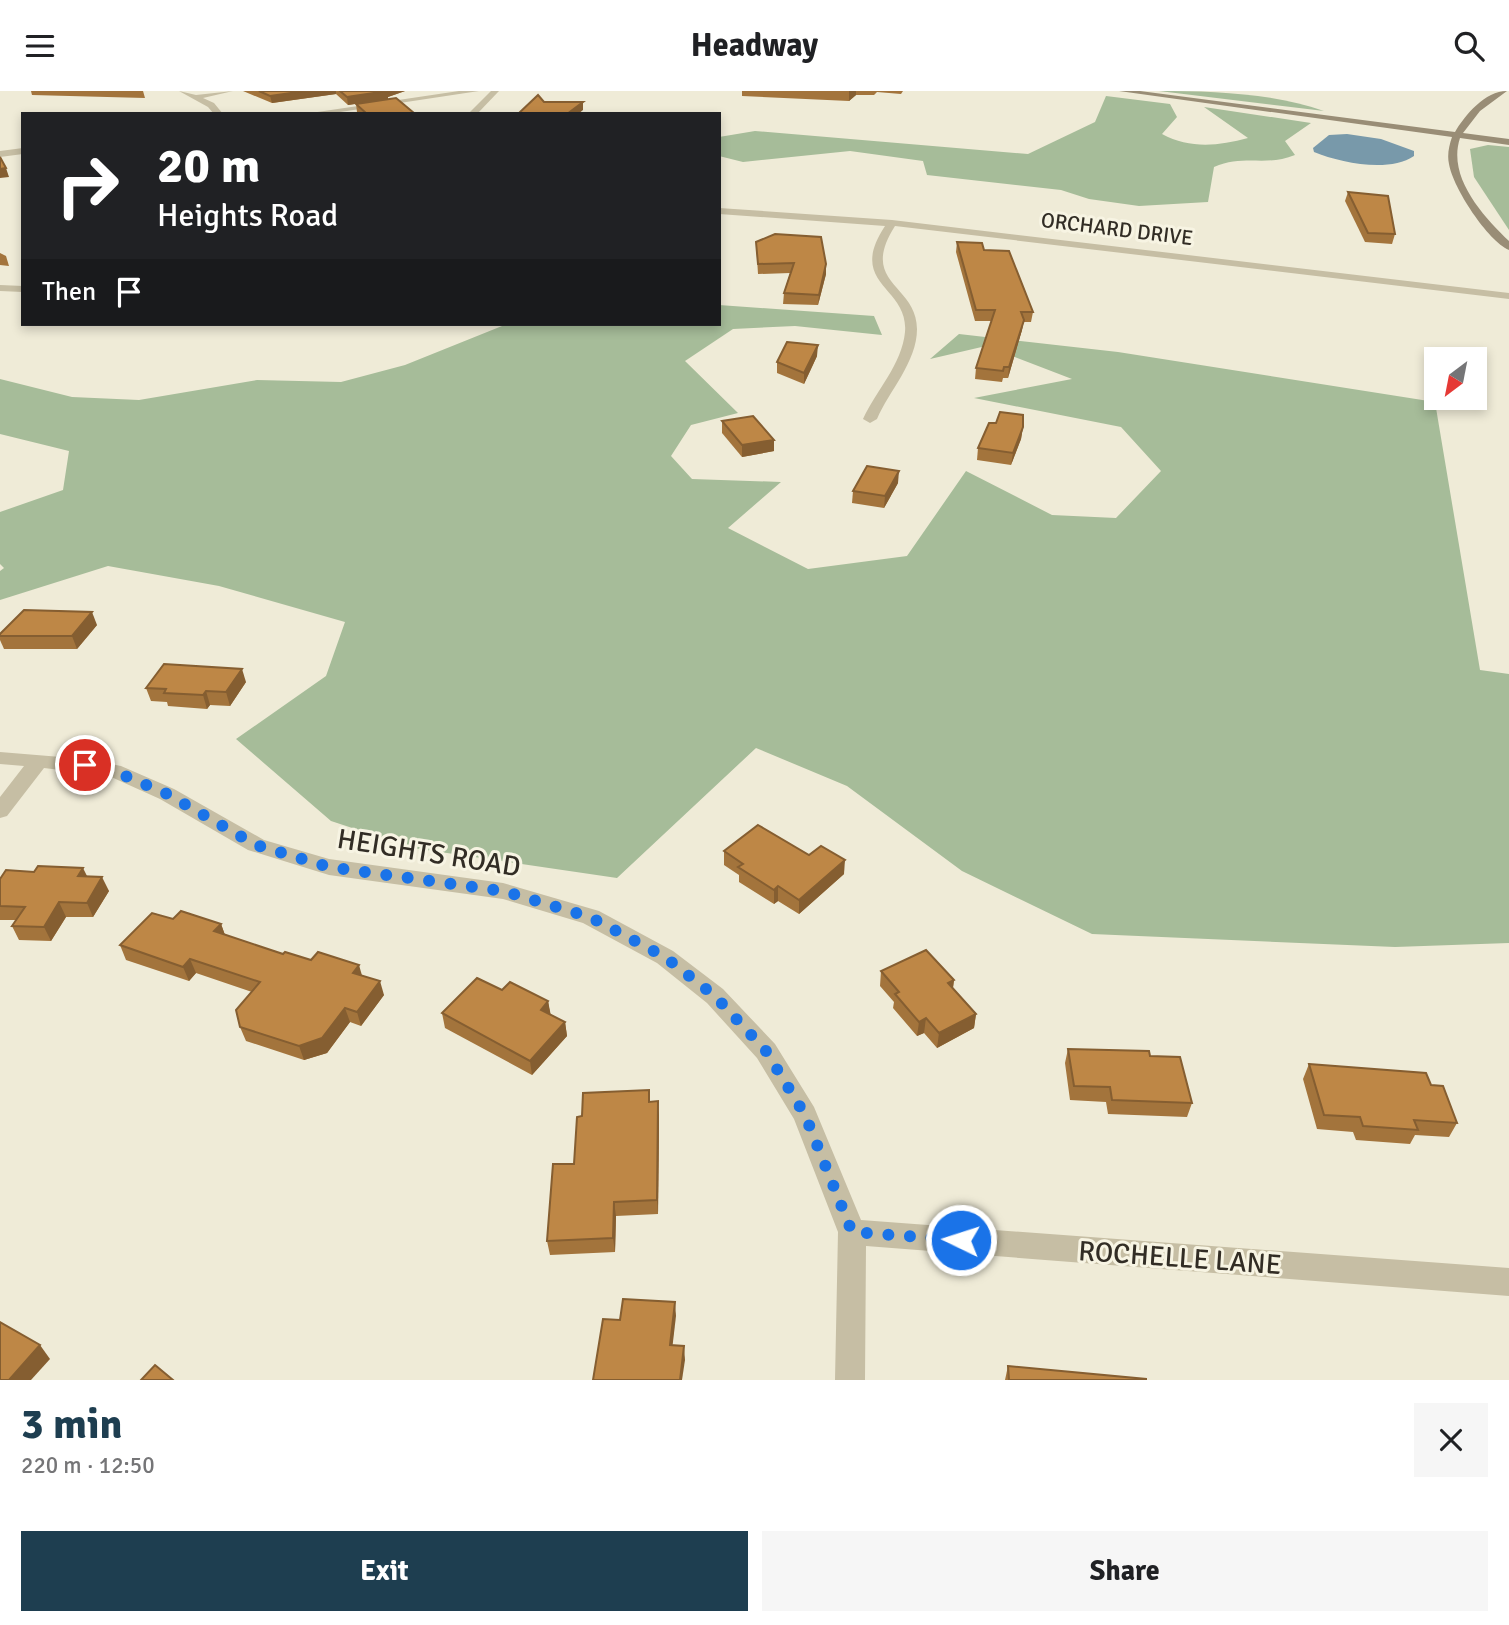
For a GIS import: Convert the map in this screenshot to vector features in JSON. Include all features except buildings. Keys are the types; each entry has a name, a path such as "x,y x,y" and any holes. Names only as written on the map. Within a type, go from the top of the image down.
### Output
{"main road":[{"path":"1123,91 1509,142"},
{"path":"1503,91 1463,121 1451,157 1467,199 1509,247"}],"street":[{"path":"183,91 211,105 217,112"},
{"path":"196,97 229,91"},
{"path":"323,112 475,91"},
{"path":"474,112 495,91"},
{"path":"0,155 21,151"},
{"name":"ORCHARD DRIVE","path":"721,211 892,223 1509,296"},
{"path":"870,419 878,398 893,380 908,352 912,327 905,307 878,268 876,254 892,223"},
{"path":"0,288 21,289"},
{"name":"HEIGHTS ROAD","path":"0,758 85,765 138,781 256,845 329,867 503,891 590,917 665,957 715,996 766,1051 805,1115 852,1232 850,1380"},
{"path":"0,811 40,760"},
{"name":"ROCHELLE LANE","path":"852,1232 1509,1282"}],"green space":[{"path":"1159,91 1263,97 1324,111"},
{"path":"1106,96 1170,104 1177,117 1162,134 1194,144 1226,143 1248,138 1204,107 1311,123 1285,141 1295,155 1274,160 1236,161 1214,167 1208,202 1139,206 1089,199 1061,190 927,175 923,161 850,151 743,162 721,156 721,137 755,131 1028,154 1095,122"},
{"path":"1488,145 1509,147 1509,230 1474,177 1470,149"},
{"path":"721,305 874,316 882,335 795,326 733,329 685,361 738,413 691,425 671,456 692,479 781,482 728,528 808,569 907,556 966,471 1052,515 1116,518 1161,471 1121,427 974,398 1072,379 986,346 930,359 959,334 1118,352 1424,400 1424,410 1436,410 1480,670 1509,674 1509,943 1395,947 1092,934 962,871 847,786 756,748 617,878 413,848 331,821 236,739 326,676 345,622 219,586 108,566 0,600 0,571 4,568 0,564 0,512 63,490 69,451 0,434 0,379 72,397 139,400 257,380 341,382 405,365 502,326 721,326"}],"water":[{"path":"1347,134 1381,139 1414,151 1414,156 1392,164 1378,165 1351,163 1314,152 1313,148 1329,135"}],"route":[{"path":"85,765 114,771 167,794 256,845 329,867 503,891 590,917 665,957 715,996 766,1051 805,1115 852,1232 961,1240"}]}
